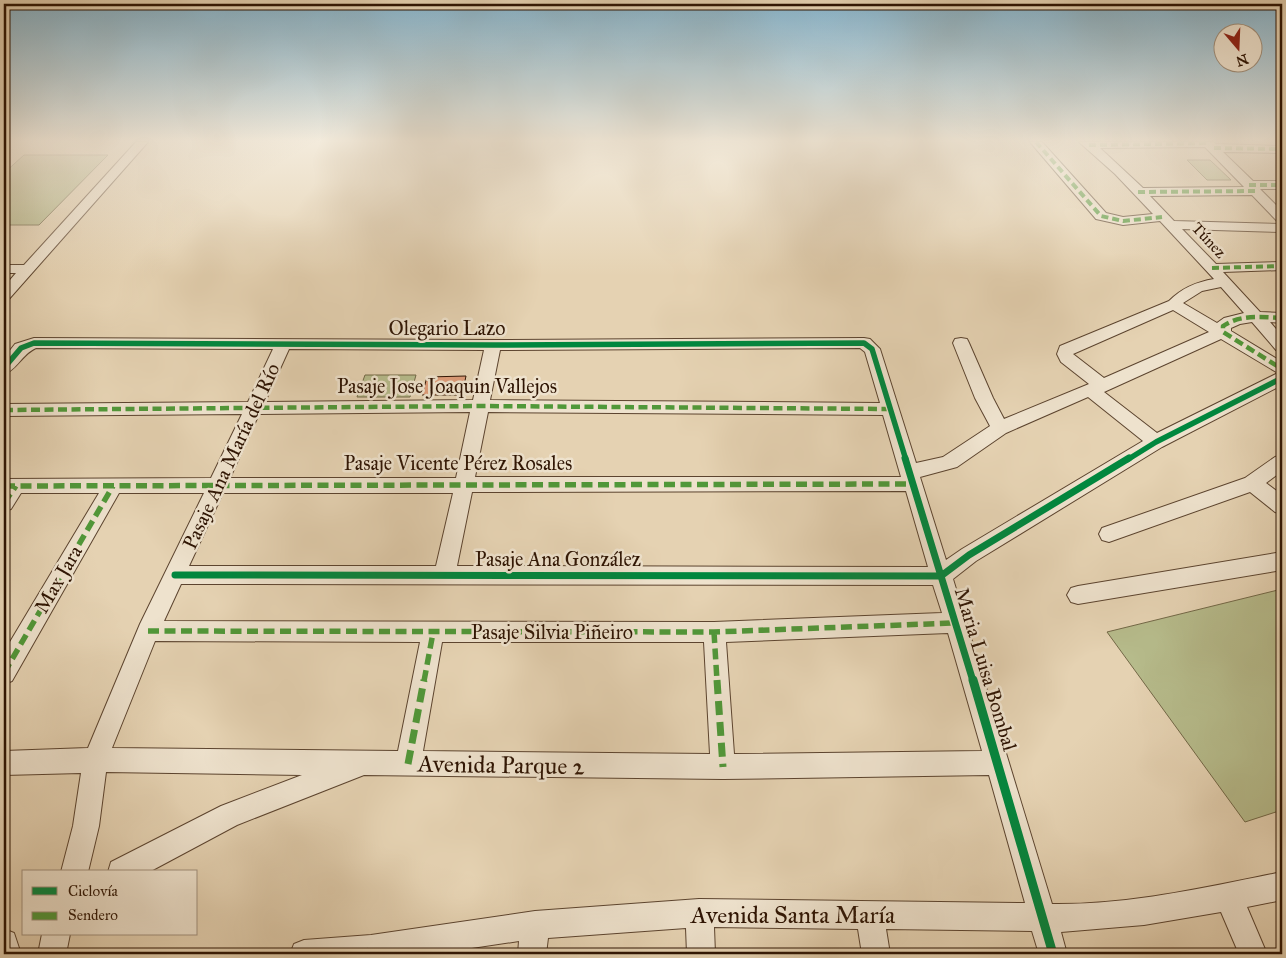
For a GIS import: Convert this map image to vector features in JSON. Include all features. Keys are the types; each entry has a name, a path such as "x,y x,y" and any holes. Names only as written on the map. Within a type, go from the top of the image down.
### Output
{"street":[{"path":"4,296 102,187"},
{"path":"1075,187 1101,216 1109,220 1166,221 1282,228"},
{"name":"Túnez","path":"1133,187 1212,268 1282,346"},
{"path":"1138,192 1265,187"},
{"path":"1252,188 1282,218"},
{"path":"1212,268 1282,266"},
{"path":"4,269 28,269"},
{"path":"1156,442 1096,388 1067,358 1066,350 1174,304 1189,290 1204,284 1224,282"},
{"path":"1174,304 1282,369"},
{"path":"1255,318 1282,318"},
{"name":"Pasaje Vicente Pérez Rosales","path":"10,486 463,485 911,478 950,462 1000,428 1222,332 1223,326 1230,320 1255,318"},
{"name":"Olegario Lazo","path":"4,368 25,346 34,343 493,345 854,343 868,345"},
{"path":"961,343 984,398 1000,428"},
{"name":"Pasaje Ana María del Río","path":"75,870 86,826 95,760 148,631 284,344"},
{"path":"445,574 493,345"},
{"name":"Maria Luisa Bombal","path":"868,345 872,349 998,763 1053,954"},
{"path":"940,576 969,555 1156,442 1282,378"},
{"name":"Pasaje Jose Joaquin Vallejos","path":"4,410 480,406 890,410"},
{"path":"1109,534 1252,484 1282,462"},
{"path":"1252,484 1282,506"},
{"path":"4,503 10,486"},
{"name":"Max Jara","path":"4,673 113,486"},
{"path":"1078,595 1282,561"},
{"name":"Pasaje Ana González","path":"175,575 940,576"},
{"name":"Pasaje Silvia Piñeiro","path":"148,631 714,632 954,623"},
{"path":"714,632 723,767"},
{"path":"408,764 433,633"},
{"name":"Avenida Parque 2","path":"4,763 95,760 723,767 998,763"},
{"path":"125,870 230,815 366,763"},
{"name":"Avenida Santa María","path":"304,954 370,952 535,925 699,913 1079,917 1144,911 1228,898 1282,886"},
{"path":"1228,898 1253,954"},
{"path":"699,913 701,954"},
{"path":"870,915 876,954"},
{"path":"532,954 535,925"},
{"path":"52,954 56,936"},
{"path":"4,943 7,954"}],"green space":[{"path":"4,187 77,187 39,225 4,225"},
{"path":"365,375 416,375 410,397 357,397"},
{"path":"1282,589 1282,810 1245,822 1107,632"}],"building":[{"path":"466,376 462,395 422,395 427,377"}],"marked path":[{"path":"1075,187 1101,216 1108,219 1123,221 1162,217"},
{"path":"1138,192 1255,191"},
{"path":"1212,268 1282,266"},
{"path":"1282,318 1236,319 1223,326 1223,332 1282,369"},
{"path":"4,410 480,406 890,409"},
{"path":"4,486 913,484"},
{"path":"4,503 16,486"},
{"path":"4,673 113,486"},
{"path":"148,631 714,632 954,623"},
{"path":"714,632 723,767"},
{"path":"408,764 433,633"},
{"path":"369,954 371,949"}],"cycle path":[{"path":"4,368 21,348 34,343 493,345 864,343 872,349 998,763 1053,954"},
{"path":"175,575 941,576 969,555 1156,442 1282,378"}]}
